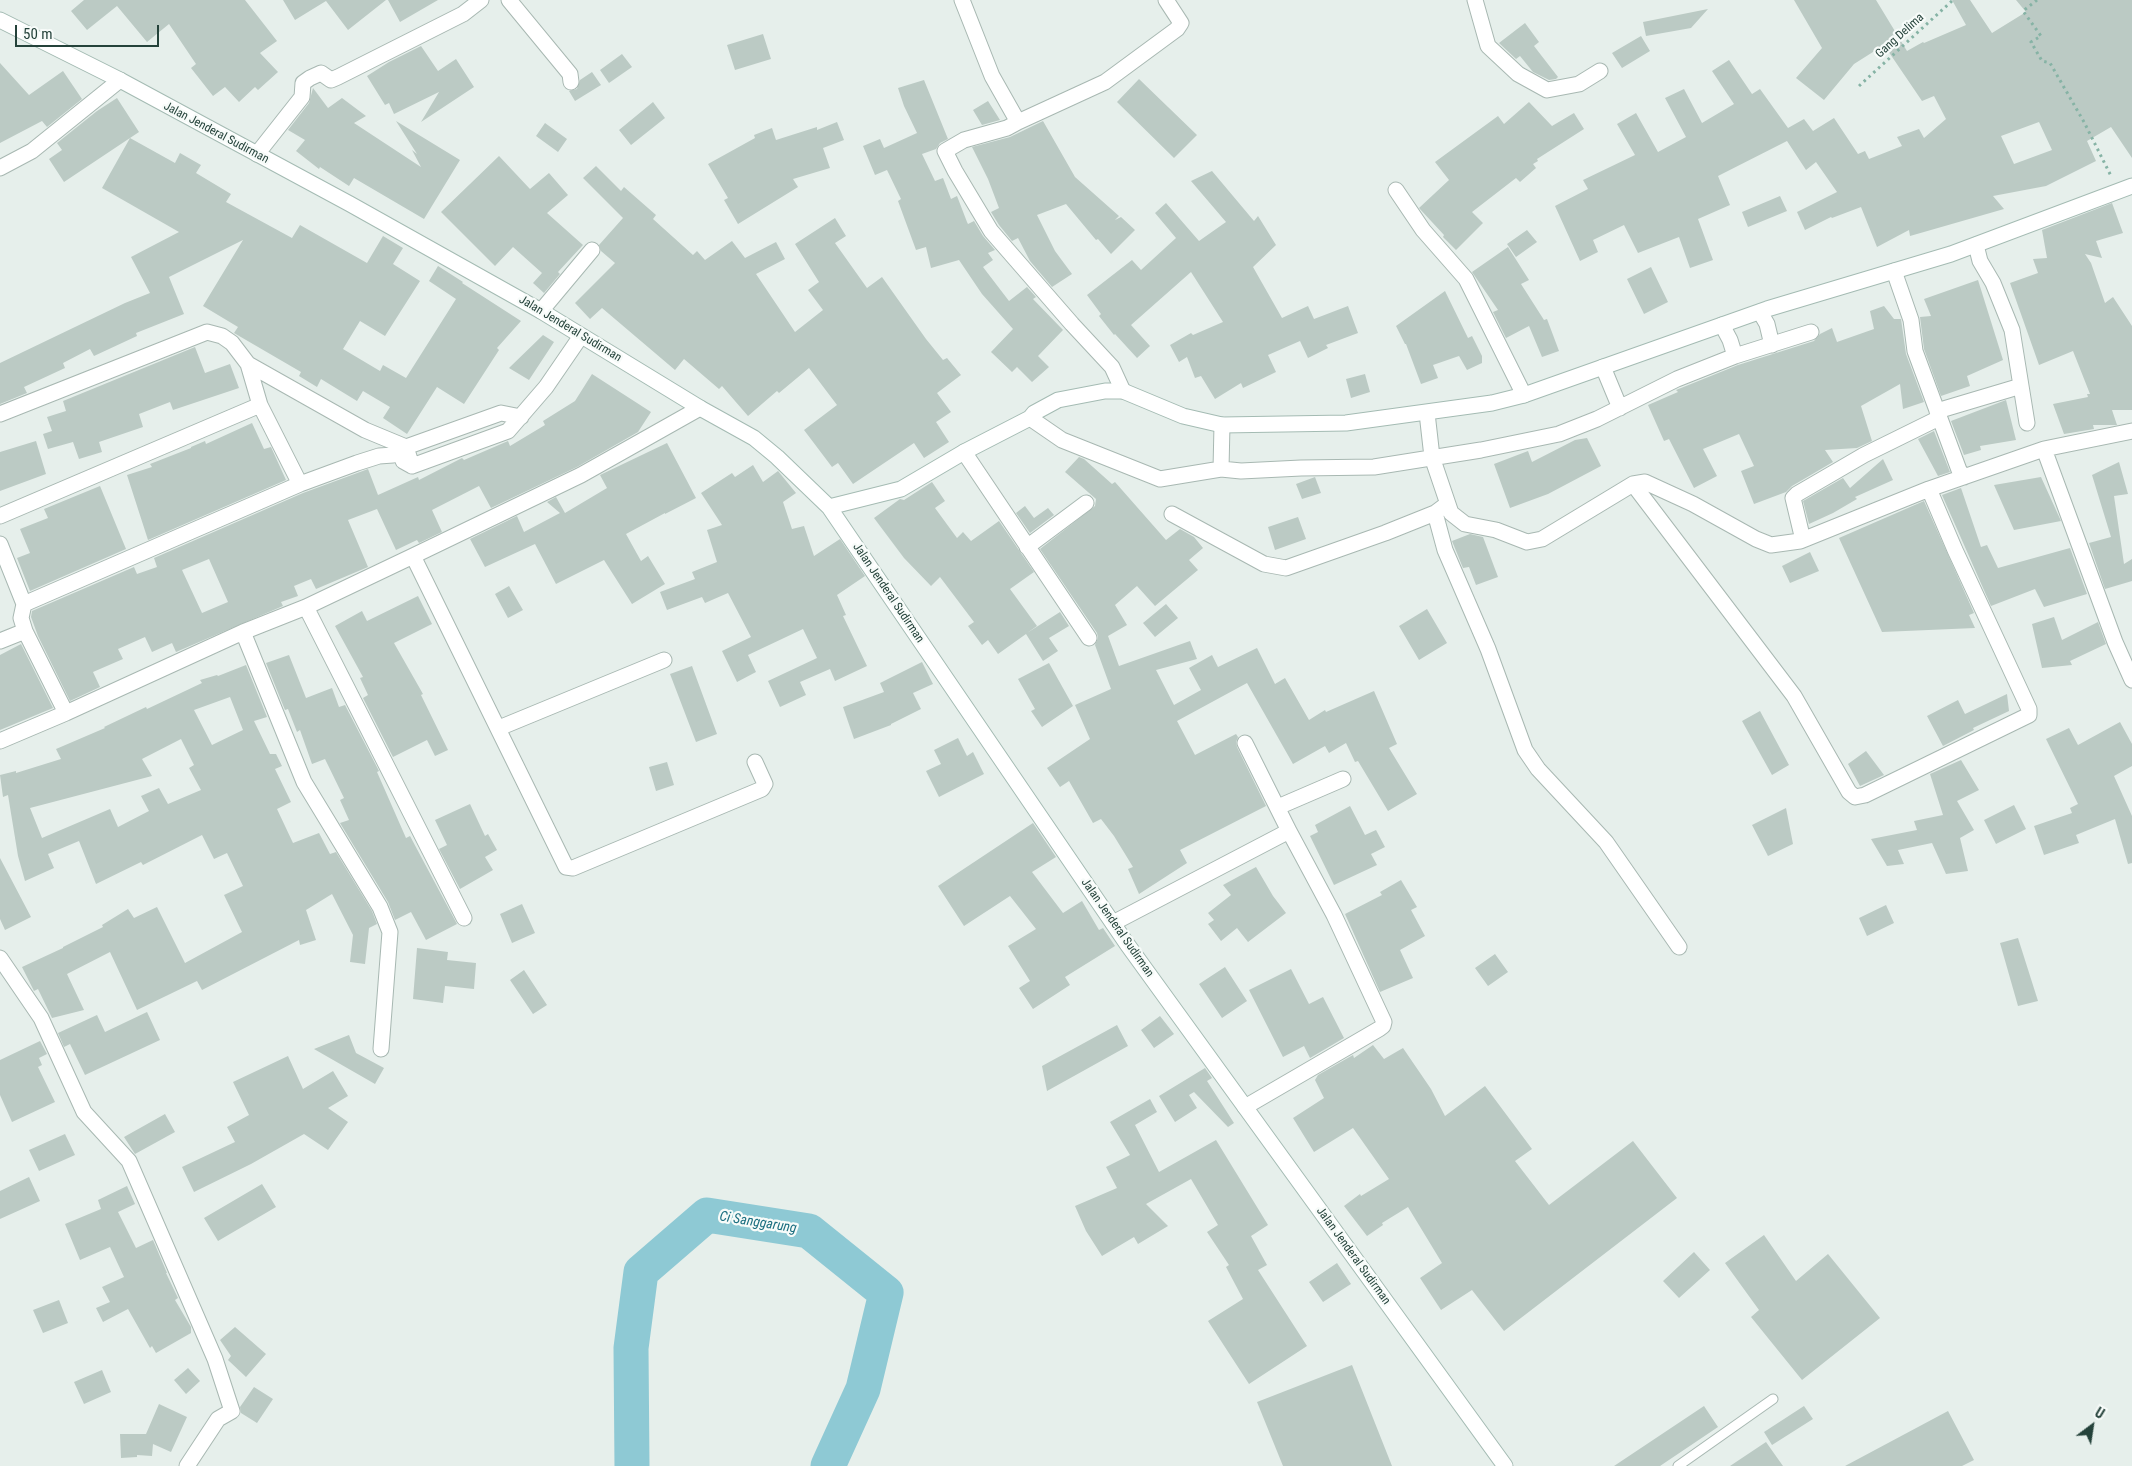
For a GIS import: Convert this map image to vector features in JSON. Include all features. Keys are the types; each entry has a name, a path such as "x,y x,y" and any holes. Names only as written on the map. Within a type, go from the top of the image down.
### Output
{"street":[{"path":"257,154 302,97 303,84 321,73 334,79 463,14 481,0"},
{"path":"509,0 570,74 571,82"},
{"path":"962,0 992,76 1018,122"},
{"path":"1123,391 1112,366 1072,324 991,231 955,171 946,151 964,140 1006,128 1105,82 1177,29 1181,23 1166,0"},
{"path":"1475,0 1488,46 1518,74 1547,90 1579,84 1600,71"},
{"name":"Jalan Jenderal Sudirman","path":"0,20 120,80 350,204 541,311 700,408 754,438 830,507 1113,923 1244,1108 1505,1466"},
{"path":"0,168 32,151 120,80"},
{"path":"1032,416 1062,440 1160,479 1221,464 1241,471 1374,467 1431,452 1481,450 1559,434 1617,402 1677,379 1733,349 1767,328 1895,273 1976,245 2125,188"},
{"path":"1396,190 1423,230 1466,280 1524,395"},
{"path":"1976,245 1980,261 1993,283 2012,330 2027,423"},
{"path":"541,311 592,250"},
{"path":"1895,273 1911,320 1915,351 1964,477"},
{"path":"1722,325 1733,349"},
{"path":"830,507 901,488 1058,400 1106,391 1123,391 1222,432 1346,423 1427,416 1524,395 1604,372 1722,325 1811,332"},
{"path":"0,414 206,332 222,336 232,343 248,364 260,405 300,484"},
{"path":"412,466 508,431 546,387 581,336"},
{"path":"248,364 365,430 406,448 412,466"},
{"path":"1604,372 1617,402"},
{"path":"1802,540 1793,498 1797,494 1938,414 2021,386"},
{"path":"0,516 260,405"},
{"path":"0,741 244,632 306,607 581,475 700,408"},
{"path":"24,604 300,484 379,456 393,455 406,448 501,413 521,417"},
{"path":"1427,416 1431,452 1451,513 1465,524 1496,530 1527,542 1542,539 1559,531 1633,484 1645,482 1693,504 1756,539 1771,545 1802,540 1929,488 2044,449 2132,431"},
{"path":"1221,464 1222,432"},
{"path":"2044,449 2115,642 2132,680"},
{"path":"964,452 1088,638"},
{"path":"393,455 412,466"},
{"path":"1633,484 1794,696 1848,792 1855,797 1865,795 2029,715 2029,709 1955,550 1929,488"},
{"path":"1028,547 1086,503"},
{"path":"1172,514 1264,564 1286,568 1386,533 1435,512 1448,504"},
{"path":"1435,512 1445,550 1488,649 1524,750 1538,769 1606,842 1680,947"},
{"path":"0,544 24,604 21,618 26,631 66,713"},
{"path":"413,556 566,867 573,868 762,789 764,784 755,762"},
{"path":"306,607 464,918"},
{"path":"0,641 26,631"},
{"path":"244,632 304,782 380,906 390,932 381,1049"},
{"path":"498,728 664,660"},
{"path":"1244,743 1278,807 1288,831 1334,915 1384,1022 1379,1029 1244,1108"},
{"path":"1278,807 1343,779"},
{"path":"1113,923 1288,831"},
{"path":"0,958 41,1018 84,1112 129,1161 215,1358 232,1411 218,1419 186,1466"}],"lane":[{"path":"1678,1466 1773,1399"}],"path":[{"name":"Gang Delima","path":"1859,86 1952,0"},
{"path":"2037,0 2023,11 2041,36 2031,42 2042,61 2050,63 2125,188"}],"building":[{"path":"84,0 245,0 277,41 260,53 278,72 258,90 255,87 239,102 225,87 213,96 191,68 196,64 169,24 147,42 117,6 87,30 71,11"},
{"path":"283,0 386,0 348,30 326,1 295,20"},
{"path":"388,0 438,0 400,22"},
{"path":"1794,0 1876,0 1907,51 1923,42 1966,25 1952,0 1970,0 1992,33 2026,12 2016,0 2132,0 2132,158 2111,127 2087,141 2096,161 2046,186 1993,196 2004,209 1910,236 1909,230 1877,247 1861,207 1831,217 1805,230 1797,212 1837,192 1816,162 1806,170 1787,141 1718,176 1730,205 1698,219 1713,260 1690,268 1679,237 1638,253 1624,225 1593,240 1598,252 1580,261 1555,206 1588,189 1583,180 1635,155 1617,124 1636,113 1658,152 1686,137 1665,98 1684,89 1702,123 1734,104 1712,71 1729,60 1752,94 1760,89 1788,128 1804,119 1813,131 1834,118 1858,154 1865,151 1869,159 1902,146 1897,137 1919,129 1924,138 1946,119 1934,96 1922,101 1884,45 1854,64 1824,100 1796,78 1822,48","holes":["2039,122 2052,150 2014,164 2001,136"]},
{"path":"1708,9 1691,28 1646,36 1643,22"},
{"path":"1525,23 1539,42 1534,46 1558,77 1556,79 1549,80 1533,72 1520,56 1516,59 1499,43"},
{"path":"763,34 771,59 735,70 727,45"},
{"path":"1641,36 1650,51 1622,68 1612,53"},
{"path":"421,46 438,71 456,59 474,87 421,122 439,92 394,114 389,103 385,105 367,76 389,62"},
{"path":"622,54 632,67 609,83 600,70"},
{"path":"0,63 29,95 63,71 82,99 47,127 42,121 0,143"},
{"path":"592,72 601,85 575,101 569,91 577,89 580,80"},
{"path":"1139,79 1197,135 1174,158 1117,102"},
{"path":"924,80 948,139 940,143 936,149 922,154 935,181 943,178 951,199 957,196 968,224 974,221 983,236 995,250 988,253 993,260 983,267 1009,301 1027,287 1036,297 1033,299 1063,330 1038,356 1049,367 1032,382 1017,367 1012,372 991,352 1013,329 982,294 959,260 931,268 926,247 916,250 898,201 901,199 887,170 875,175 863,146 880,139 884,148 917,133 898,88"},
{"path":"313,88 328,108 342,98 366,116 354,123 421,167 412,150 417,154 396,121 460,160 424,219 354,178 349,186 320,167 319,169 296,151 305,140 288,130 309,103"},
{"path":"117,98 139,132 64,182 49,159 62,150 57,143 97,111"},
{"path":"988,101 1000,120 982,125 973,110"},
{"path":"653,102 665,118 631,145 619,130"},
{"path":"1529,102 1552,126 1574,113 1584,129 1537,159 1538,161 1533,164 1536,168 1520,182 1516,178 1472,212 1483,223 1456,250 1419,208 1449,180 1435,162 1498,116 1504,124"},
{"path":"1043,121 1075,177 1119,216 1115,220 1121,217 1135,230 1111,254 1098,239 1096,240 1066,204 1037,215 1055,251 1072,274 1052,287 1030,261 1018,238 1012,241 991,212 999,208 988,179 972,147 1010,137"},
{"path":"837,122 844,140 823,148 830,168 793,179 798,187 738,224 724,200 728,198 708,164 755,138 754,135 772,128 776,140 817,127 817,130"},
{"path":"545,123 567,139 558,152 536,136"},
{"path":"130,138 175,163 180,153 201,165 196,173 231,194 226,202 292,238 300,225 367,263 383,236 403,248 393,264 420,281 385,336 360,321 343,349 380,371 383,365 406,378 456,299 429,281 438,266 521,321 497,348 499,350 464,404 437,387 407,434 383,418 390,407 363,391 357,401 321,379 317,387 299,376 301,372 234,333 238,327 203,306 243,240 169,277 184,314 136,333 137,336 94,356 90,349 63,363 65,368 24,387 27,393 0,404 0,363 125,303 150,293 131,257 179,232 102,188"},
{"path":"499,156 530,189 549,173 568,195 547,213 583,245 558,272 560,274 544,293 533,283 542,273 513,247 495,266 441,212"},
{"path":"596,166 621,191 624,187 656,215 653,219 693,255 697,251 705,260 732,241 745,258 776,242 785,259 756,274 795,332 823,310 808,290 819,282 795,244 835,218 846,236 835,243 867,288 882,277 926,339 943,360 947,358 961,375 937,393 951,412 936,422 949,442 924,458 914,443 853,484 838,463 832,467 804,430 837,405 809,368 779,393 777,391 748,416 722,386 719,389 684,359 675,370 602,308 590,319 575,303 615,263 601,251 599,245 623,218 583,178"},
{"path":"1212,171 1254,221 1258,216 1276,245 1253,267 1282,318 1308,306 1314,319 1348,306 1358,333 1326,345 1328,348 1308,358 1300,341 1268,355 1276,372 1243,388 1241,383 1215,399 1201,376 1195,378 1187,357 1179,362 1170,345 1191,333 1193,335 1223,322 1191,272 1131,325 1150,346 1137,358 1114,335 1099,316 1101,314 1087,295 1132,260 1141,270 1176,238 1155,213 1166,203 1199,241 1226,222 1191,181"},
{"path":"1780,196 1787,211 1748,227 1742,212"},
{"path":"2112,203 2123,233 2096,241 2102,258 2085,254 2091,263 2105,303 2113,297 2132,326 2132,410 2112,410 2117,425 2093,425 2094,429 2064,434 2053,404 2088,397 2087,394 2090,394 2073,351 2039,365 2010,283 2038,273 2033,259 2047,258 2042,230"},
{"path":"1527,230 1537,242 1516,257 1507,244"},
{"path":"1508,247 1529,280 1521,284 1544,320 1547,319 1559,351 1542,357 1529,326 1506,338 1493,312 1498,310 1472,272"},
{"path":"1651,267 1668,302 1644,314 1627,279"},
{"path":"1978,280 2003,360 1967,376 1970,386 1941,396 1924,349 1920,317 1931,316 1924,299"},
{"path":"1445,291 1468,338 1472,336 1482,356 1482,363 1467,370 1459,356 1433,365 1438,378 1421,384 1406,344 1396,326"},
{"path":"1884,306 1894,319 1901,319 1906,354 1924,402 1903,409 1900,384 1861,406 1872,441 1857,448 1825,450 1833,462 1792,486 1786,492 1754,504 1741,471 1754,466 1739,434 1703,449 1717,476 1694,488 1669,439 1664,441 1648,405 1678,392 1676,390 1738,365 1814,341 1820,334 1832,328 1837,342 1874,329 1870,311"},
{"path":"543,335 554,342 529,380 509,368"},
{"path":"195,347 205,373 230,364 239,388 173,410 170,402 139,414 143,427 99,442 102,452 79,459 73,442 48,449 43,434 52,431 47,417 66,411 63,401"},
{"path":"592,374 651,412 638,432 577,467 491,508 479,486 432,510 442,532 419,543 417,540 396,550 377,509 348,520 368,567 316,589 311,579 294,586 298,596 281,602 283,606 176,652 172,643 152,652 145,637 118,649 123,659 93,672 100,687 70,701 38,636 31,617 32,611 134,567 137,574 157,567 154,558 303,493 368,469 378,495 418,477 419,480 462,458 464,460 508,441 510,446 545,425 543,421 575,401","holes":["209,559 228,602 202,613 182,570"]},
{"path":"1365,374 1370,392 1351,398 1346,379"},
{"path":"2006,400 2016,440 1980,446 1981,450 1964,455 1951,421"},
{"path":"252,423 264,449 271,447 286,480 148,540 127,475 152,467 150,464 205,441 206,444"},
{"path":"1934,431 1950,472 1938,476 1918,439"},
{"path":"1587,438 1601,466 1548,494 1510,508 1494,464 1528,451 1532,462 1575,440"},
{"path":"36,441 46,474 0,491 0,452"},
{"path":"667,443 696,498 626,534 641,561 648,556 665,584 632,604 604,560 556,584 535,544 485,567 470,539 517,516 524,532 560,513 547,502 556,497 565,513 607,488 600,475"},
{"path":"1079,457 1084,459 1112,484 1115,482 1166,540 1180,529 1194,537 1203,548 1189,560 1198,570 1155,606 1137,586 1115,605 1127,625 1108,636 1119,666 1190,641 1197,659 1156,670 1174,705 1201,690 1189,668 1212,655 1218,667 1257,648 1275,684 1285,678 1309,720 1325,710 1326,712 1374,691 1397,744 1389,748 1417,794 1388,811 1358,761 1355,762 1346,743 1329,753 1325,746 1293,764 1247,683 1177,721 1195,755 1236,734 1238,737 1237,747 1266,806 1180,850 1187,863 1139,894 1128,869 1133,867 1114,836 1101,819 1093,823 1069,781 1060,787 1047,768 1090,739 1075,705 1111,689 1095,645 1098,638 1097,633 1040,549 1095,506 1096,499 1065,472"},
{"path":"1883,459 1893,480 1855,497 1857,499 1809,524 1803,501 1843,478 1850,488"},
{"path":"2119,462 2128,494 2114,496 2124,564 2132,559 2132,581 2105,589 2089,543 2111,537 2092,475"},
{"path":"753,465 763,482 778,471 796,493 783,502 792,529 804,526 814,556 840,539 865,576 837,595 846,615 843,616 867,666 835,681 830,669 800,682 806,695 780,707 768,681 817,658 803,629 748,655 756,672 737,682 722,651 751,637 728,593 705,603 702,597 667,610 660,592 695,579 692,572 717,562 707,530 722,525 701,493 732,473 735,477"},
{"path":"1315,477 1321,493 1302,499 1296,484"},
{"path":"2041,477 2061,521 2014,530 1994,485"},
{"path":"932,482 945,501 935,508 957,538 963,532 971,541 999,521 1034,572 1010,589 1037,626 1027,633 1060,612 1069,626 1049,638 1058,651 1043,661 1026,634 998,654 988,640 982,645 968,626 974,622 940,577 931,586 904,558 874,518 900,499 904,500"},
{"path":"100,486 126,549 30,591 17,558 30,553 20,529 48,518 44,509"},
{"path":"1961,488 1981,547 1987,545 1998,568 2070,548 2087,594 2044,607 2035,589 1991,606 1942,495"},
{"path":"1924,501 1974,613 1969,615 1975,628 1882,632 1839,538"},
{"path":"1025,506 1034,518 1048,508 1054,515 1030,533 1016,513"},
{"path":"1298,517 1306,539 1275,550 1268,527"},
{"path":"1470,534 1483,537 1498,577 1476,585 1469,567 1463,568 1452,541"},
{"path":"1810,552 1819,571 1790,583 1782,566"},
{"path":"509,586 523,610 508,618 495,594"},
{"path":"418,596 432,624 394,643 423,694 421,695 448,750 435,756 427,740 393,757 363,698 368,695 360,678 363,677 335,626 362,611 367,621"},
{"path":"1166,604 1178,618 1155,637 1143,623"},
{"path":"1427,609 1447,643 1419,660 1399,626"},
{"path":"2054,617 2062,640 2098,622 2106,644 2070,661 2072,665 2042,668 2032,624"},
{"path":"21,644 53,708 0,730 0,655"},
{"path":"289,655 306,698 332,688 339,707 345,705 379,771 377,772 406,838 410,836 457,924 426,940 411,912 395,920 388,902 340,823 349,820 340,800 344,798 325,759 312,764 300,730 297,732 288,709 285,710 266,663"},
{"path":"922,662 933,684 913,693 921,709 891,725 854,739 843,707 884,692 880,683"},
{"path":"1049,663 1073,706 1042,727 1031,711 1035,709 1018,679"},
{"path":"246,665 267,717 254,721 270,754 276,754 282,766 275,769 291,802 277,809 293,843 319,833 330,854 336,852 372,911 377,924 369,928 365,964 350,962 353,935 332,894 306,910 316,940 300,945 299,940 202,990 197,981 137,1010 110,952 67,974 84,1010 52,1018 38,989 34,991 22,967 103,927 102,925 128,909 134,918 157,907 185,963 242,932 224,895 243,886 227,853 214,859 202,835 143,865 141,862 96,884 79,841 48,854 54,868 25,881 18,856 8,795 3,797 0,775 16,771 16,773 61,759 56,749 202,683 200,680 218,676","holes":["230,697 243,730 212,745 194,710","181,739 194,765 189,768 201,790 168,804 159,788 141,796 149,811 118,827 110,809 42,838 30,808 152,776 142,759"]},
{"path":"692,666 717,734 696,742 670,674"},
{"path":"2007,694 2009,711 1973,728 1974,730 1943,746 1927,716 1958,700 1965,714"},
{"path":"1760,711 1789,765 1772,775 1742,721"},
{"path":"2120,722 2132,744 2132,766 2114,776 2132,816 2132,863 2128,864 2115,819 2076,835 2079,843 2044,855 2034,826 2072,813 2070,808 2078,804 2046,739 2069,728 2078,745"},
{"path":"958,738 967,756 973,752 984,774 939,797 926,771 941,764 934,750"},
{"path":"1866,751 1884,775 1860,786 1848,764"},
{"path":"1961,760 1979,790 1957,801 1974,830 1960,838 1968,871 1946,874 1932,843 1898,850 1904,864 1887,866 1871,839 1917,830 1914,821 1943,815 1930,774"},
{"path":"667,762 674,785 656,791 649,767"},
{"path":"470,804 485,836 488,834 497,850 485,857 493,870 460,889 439,849 447,845 435,820"},
{"path":"2014,805 2026,829 1996,844 1984,820"},
{"path":"1350,806 1365,835 1376,830 1385,847 1371,854 1377,865 1334,885 1310,836 1318,832 1315,825"},
{"path":"1786,808 1793,844 1768,856 1752,825"},
{"path":"1033,823 1056,857 1032,872 1063,913 1082,901 1099,930 1103,928 1115,946 1065,977 1070,985 1033,1009 1019,988 1030,981 1008,946 1036,929 1010,896 964,926 938,886"},
{"path":"0,858 31,917 5,930 0,919"},
{"path":"1256,867 1273,896 1286,913 1248,942 1237,928 1221,941 1208,924 1214,920 1208,913 1231,895 1223,885"},
{"path":"1401,880 1417,907 1411,910 1425,936 1400,950 1413,978 1380,992 1345,914 1382,895 1380,892"},
{"path":"522,904 535,933 512,943 500,914"},
{"path":"1886,905 1894,923 1867,936 1859,918"},
{"path":"2018,938 2038,1001 2018,1006 2000,943"},
{"path":"417,948 448,952 447,960 476,963 474,989 445,986 443,1003 413,999"},
{"path":"1495,954 1508,972 1488,986 1475,968"},
{"path":"1225,967 1247,1001 1222,1018 1199,984"},
{"path":"1291,969 1309,1004 1323,997 1344,1038 1310,1058 1304,1046 1283,1057 1249,990"},
{"path":"524,970 547,1005 533,1014 510,980"},
{"path":"147,1012 160,1040 85,1075 70,1044 64,1047 58,1033 97,1015 105,1032"},
{"path":"1160,1016 1174,1034 1154,1048 1141,1030"},
{"path":"1117,1025 1128,1046 1047,1091 1042,1066"},
{"path":"349,1035 356,1053 384,1068 375,1084 314,1049"},
{"path":"40,1041 47,1054 39,1058 42,1065 38,1067 55,1102 12,1122 0,1095 0,1060"},
{"path":"1373,1045 1384,1059 1403,1048 1431,1089 1445,1116 1485,1086 1532,1149 1515,1161 1549,1205 1633,1141 1677,1198 1504,1331 1472,1290 1441,1310 1420,1278 1442,1263 1408,1207 1382,1223 1383,1225 1367,1236 1344,1206 1360,1194 1361,1196 1389,1179 1353,1128 1314,1152 1293,1118 1324,1098 1315,1080 1318,1075 1353,1055 1354,1058"},
{"path":"288,1056 303,1089 333,1071 348,1096 328,1108 348,1122 328,1150 304,1134 251,1164 194,1192 182,1167 235,1142 227,1127 249,1115 233,1082"},
{"path":"1205,1068 1212,1078 1207,1081 1234,1123 1228,1127 1194,1092 1189,1095 1197,1108 1175,1122 1159,1096"},
{"path":"1150,1099 1157,1112 1135,1125 1159,1172 1216,1140 1268,1225 1251,1236 1267,1265 1258,1270 1307,1346 1249,1384 1208,1321 1243,1299 1226,1267 1229,1265 1207,1232 1218,1225 1191,1179 1146,1204 1168,1226 1138,1244 1134,1237 1102,1256 1086,1231 1075,1206 1117,1188 1106,1167 1130,1155 1110,1122"},
{"path":"165,1114 175,1132 135,1154 124,1137"},
{"path":"65,1134 75,1155 39,1171 29,1150"},
{"path":"29,1177 40,1201 0,1219 0,1191"},
{"path":"262,1184 276,1207 218,1241 204,1218"},
{"path":"127,1186 135,1204 118,1212 136,1248 153,1240 178,1298 175,1300 191,1327 191,1333 156,1353 152,1346 150,1348 128,1309 103,1322 96,1308 110,1302 102,1287 124,1277 110,1247 80,1260 65,1224 101,1209 98,1200"},
{"path":"1764,1235 1796,1281 1828,1254 1880,1318 1802,1380 1751,1317 1759,1310 1725,1263"},
{"path":"1694,1252 1710,1270 1679,1298 1663,1281"},
{"path":"1337,1263 1351,1284 1323,1302 1309,1282"},
{"path":"59,1300 68,1323 43,1333 33,1310"},
{"path":"235,1327 266,1354 246,1377 228,1360 231,1356 220,1340"},
{"path":"1352,1365 1392,1466 1283,1466 1257,1402"},
{"path":"188,1368 200,1381 186,1394 174,1380"},
{"path":"102,1370 111,1392 84,1404 74,1382"},
{"path":"254,1387 273,1399 257,1423 241,1413 240,1407"},
{"path":"159,1404 187,1417 171,1452 153,1444 152,1456 137,1455 137,1457 121,1458 120,1434 146,1434"},
{"path":"1704,1406 1718,1427 1660,1466 1614,1466"},
{"path":"1804,1406 1813,1419 1772,1445 1764,1432"},
{"path":"1948,1411 1974,1460 1962,1466 1845,1466"},
{"path":"1766,1442 1783,1466 1730,1466"}],"waterway":[{"name":"Ci Sanggarung","path":"632,1466 631,1348 641,1272 707,1215 809,1231 886,1293 863,1389 828,1466"}]}
